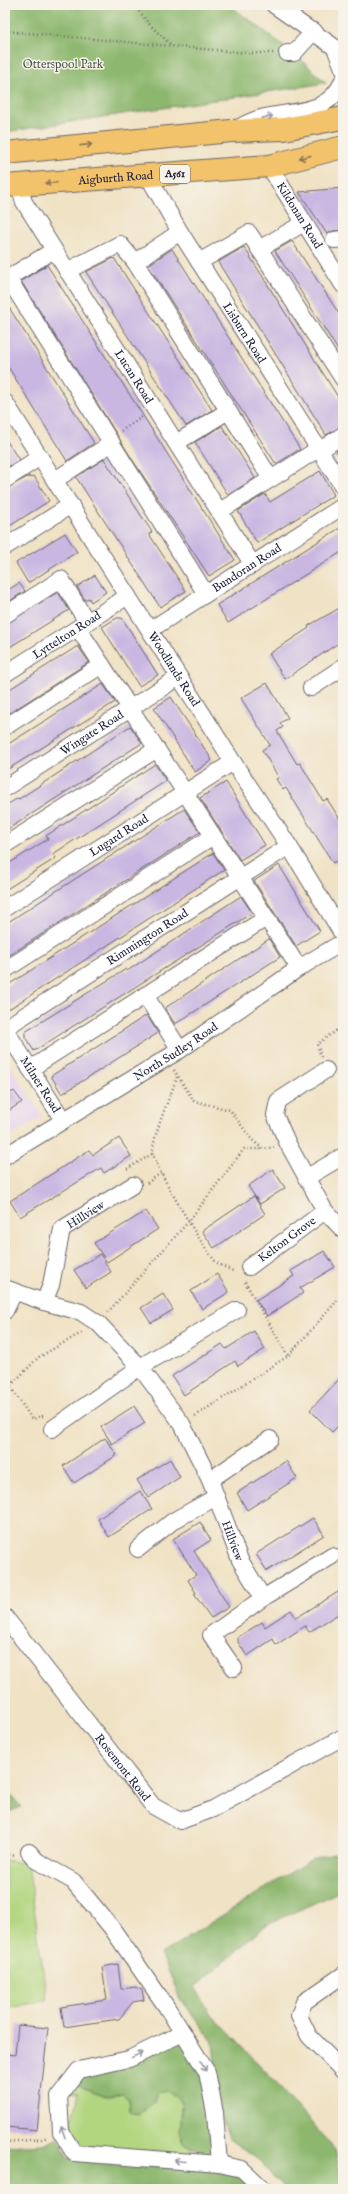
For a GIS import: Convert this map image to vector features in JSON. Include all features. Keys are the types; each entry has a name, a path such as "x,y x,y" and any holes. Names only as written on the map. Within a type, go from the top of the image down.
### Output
{"highway":[{"path":"5,153 231,131 284,130 343,118"},
{"name":"Aigburth Road","path":"12,186 269,166 343,147"}],"street":[{"path":"274,5 314,31 339,50 343,68"},
{"path":"287,53 294,53 314,31"},
{"path":"231,131 259,118 318,107 336,95 343,80"},
{"name":"Kildonan Road","path":"269,166 343,285"},
{"name":"Lisburn Road","path":"148,176 180,232 343,487"},
{"name":"Lucan Road","path":"12,186 24,202 253,565"},
{"path":"259,249 304,223"},
{"path":"135,262 180,232"},
{"path":"200,262 249,233 343,379"},
{"path":"67,271 120,244 135,262 271,479"},
{"path":"54,250 7,277 206,594"},
{"name":"Woodlands Road","path":"5,402 232,762 289,846 343,935"},
{"path":"176,443 228,411"},
{"path":"220,512 343,435"},
{"path":"55,480 111,441"},
{"path":"5,480 40,457"},
{"path":"5,547 71,505"},
{"name":"Bundoran Road","path":"150,630 343,506"},
{"path":"5,615 61,580 102,665 157,749 184,794 299,968"},
{"name":"Lyttelton Road","path":"5,674 128,596"},
{"path":"5,727 102,665"},
{"path":"311,688 343,667"},
{"name":"Wingate Road","path":"5,788 179,677"},
{"path":"5,844 157,749"},
{"name":"Lugard Road","path":"5,908 232,762"},
{"path":"5,970 213,836"},
{"name":"Rimmington Road","path":"5,1028 289,846"},
{"path":"30,1069 266,918"},
{"name":"North Sudley Road","path":"5,1156 175,1053 299,968 343,942"},
{"path":"145,995 175,1053"},
{"name":"Milner Road","path":"5,1028 63,1120"},
{"name":"Kelton Grove","path":"326,1070 278,1101 274,1115 306,1178 325,1211 343,1230"},
{"path":"306,1178 343,1156"},
{"name":"Hillview","path":"44,1302 51,1286 62,1229 133,1185"},
{"name":"Kelton Grove","path":"249,1266 325,1211"},
{"path":"5,1311 10,1290"},
{"name":"Hillview","path":"10,1290 44,1302 81,1312 98,1324 140,1367 182,1424 210,1480 240,1560 263,1598"},
{"path":"52,1429 140,1367 236,1310"},
{"path":"210,1480 270,1439"},
{"path":"138,1549 173,1521 216,1497"},
{"path":"234,1668 211,1635 263,1598 332,1556"},
{"name":"Rosemont Road","path":"5,1617 154,1806 180,1821 213,1809 343,1737"},
{"path":"29,1852 37,1861 73,1881 111,1927 183,2033 207,2072 215,2113 219,2164"},
{"path":"343,1975 304,2002 299,2016 309,2036 343,2071"},
{"path":"183,2033 129,2059 79,2070 58,2096 61,2132 74,2153 219,2164 242,2169 263,2189"}],"path":[{"path":"134,5 171,46"},
{"path":"5,31 248,53 287,53"},
{"path":"111,441 155,409"},
{"path":"326,1070 317,1044 340,1028 343,1023"},
{"path":"175,1053 177,1078 152,1154 161,1173 189,1221 216,1261 242,1276 250,1293 288,1356"},
{"path":"177,1078 194,1101 230,1110 252,1140 263,1150"},
{"path":"52,1429 42,1415 32,1419 10,1386 39,1357 98,1324 189,1221 244,1149 263,1150 288,1144"},
{"path":"133,1185 126,1170 152,1154"},
{"path":"182,1424 288,1356 343,1294"},
{"path":"5,2142 42,2139 61,2132"}],"shaded area":[{"path":"5,1058 42,1116 5,1140"}],"green space":[{"name":"Otterspool Park","path":"5,5 229,5 294,53 326,83 5,132"},
{"path":"5,1788 21,1807 5,1814"},
{"path":"343,1852 343,1890 266,1925 195,1987 211,2014 274,2080 335,2150 343,2189 285,2189 257,2159 230,2140 213,2096 216,2072 213,2042 180,1998 161,1954 312,1859"},
{"path":"5,1860 28,1864 47,2000 5,2009"},
{"path":"181,2038 202,2073 213,2147 207,2154 183,2143 179,2132 182,2102 167,2091 158,2091 155,2099 150,2105 137,2114 130,2111 129,2099 122,2094 109,2097 73,2084 82,2072"},
{"path":"73,2084 109,2097 122,2094 144,2111 155,2100 158,2091 167,2091 182,2102 180,2114 183,2143 193,2148 188,2152 173,2153 84,2147 71,2138 69,2132 78,2094 70,2091"},
{"path":"58,2137 68,2158 186,2167 239,2175 251,2189 5,2189 10,2173 5,2163 5,2146 44,2144"}],"building":[{"path":"343,188 343,230 333,231 327,234 299,192"},
{"path":"292,241 343,320 343,358 275,251"},
{"path":"244,247 343,405 343,426 326,435 218,262"},
{"path":"172,249 300,449 276,464 148,265"},
{"path":"114,258 212,410 186,426 86,272"},
{"path":"47,265 235,560 209,576 132,459 21,281"},
{"path":"5,301 94,443 67,461 5,362"},
{"path":"222,426 255,478 228,495 195,442"},
{"path":"5,438 19,460 5,469"},
{"path":"343,446 343,462 336,451"},
{"path":"104,459 152,532 149,534 186,591 160,607 76,477"},
{"path":"320,471 334,495 257,543 238,511 265,494 270,502"},
{"path":"29,476 30,478 34,476 49,501 5,529 5,489"},
{"path":"343,526 343,551 228,623 217,605"},
{"path":"65,533 77,552 28,583 16,563"},
{"path":"95,575 106,592 91,602 89,598 85,600 77,587"},
{"path":"19,583 25,591 5,604 5,592"},
{"path":"58,592 69,610 5,650 5,624"},
{"path":"343,606 343,640 285,679 269,654 309,628 308,626"},
{"path":"117,618 122,618 158,675 139,686 102,627"},
{"path":"78,646 89,662 5,716 5,692"},
{"path":"267,683 288,718 280,723 283,727 277,731 297,764 300,763 323,801 327,799 343,824 343,857 333,863 286,788 283,790 276,779 279,778 262,750 270,745 241,698"},
{"path":"103,684 115,702 5,771 5,746"},
{"path":"171,697 212,760 195,772 154,708"},
{"path":"130,726 142,743 5,831 5,806 18,798 19,799"},
{"path":"155,764 166,781 53,854 56,858 5,890 5,866 48,839 46,836"},
{"path":"226,782 265,845 240,860 200,798"},
{"path":"184,809 200,832 5,958 5,924"},
{"path":"213,853 224,870 9,1009 5,1003 5,987"},
{"path":"279,865 320,931 296,946 254,881"},
{"path":"241,896 252,913 34,1051 25,1037 25,1032 126,969 127,971"},
{"path":"269,939 280,957 175,1024 165,1008"},
{"path":"147,1015 158,1033 62,1094 51,1076"},
{"path":"14,1091 22,1102 5,1113 5,1096"},
{"path":"119,1138 131,1156 104,1173 101,1168 20,1217 10,1201 89,1150 93,1155"},
{"path":"273,1169 285,1188 260,1204 248,1186"},
{"path":"254,1196 265,1214 214,1248 202,1231"},
{"path":"146,1211 158,1229 107,1262 94,1243"},
{"path":"324,1251 335,1267 300,1288 303,1293 267,1316 256,1300 294,1276 291,1271"},
{"path":"100,1254 111,1272 86,1288 74,1270"},
{"path":"217,1274 229,1292 202,1309 191,1291"},
{"path":"163,1294 173,1310 151,1323 141,1308"},
{"path":"254,1331 265,1349 238,1366 235,1361 184,1395 172,1376 222,1344 226,1349"},
{"path":"343,1375 343,1421 332,1432 310,1410"},
{"path":"134,1406 145,1423 112,1444 101,1427"},
{"path":"105,1438 117,1455 74,1483 63,1466"},
{"path":"170,1459 180,1477 148,1498 137,1480"},
{"path":"286,1461 297,1478 247,1510 237,1493"},
{"path":"140,1491 152,1509 109,1537 98,1519"},
{"path":"313,1518 324,1535 267,1571 256,1554"},
{"path":"200,1522 211,1540 194,1551 229,1607 211,1618 194,1594 196,1593 188,1580 196,1575 173,1539"},
{"path":"343,1589 343,1611 309,1632 305,1626 276,1645 273,1639 247,1656 238,1642 238,1637 262,1622 265,1627 291,1610 296,1618"},
{"path":"118,1964 121,1989 135,1987 142,1990 144,2000 133,2002 119,2019 64,2027 61,2007 107,2000 102,1967"},
{"path":"18,2025 48,2028 37,2130 5,2127 5,2054 15,2055"}]}
